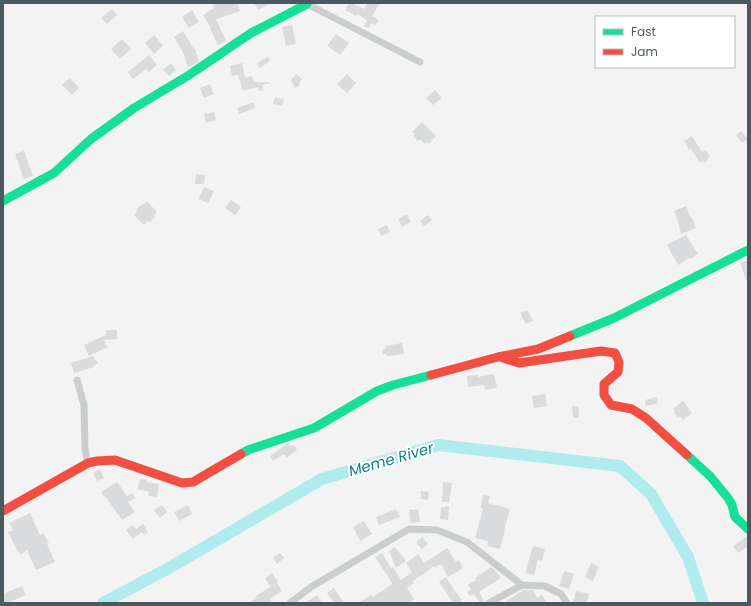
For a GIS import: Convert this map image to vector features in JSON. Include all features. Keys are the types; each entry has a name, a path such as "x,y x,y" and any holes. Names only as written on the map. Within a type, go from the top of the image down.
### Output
{"street":[{"path":"3,201 26,190 54,173 91,139 134,108 189,75 251,33 307,3 420,62"},
{"path":"3,511 88,463 97,460 115,460 182,483 193,482 248,450 314,428 377,392 393,385 498,357 538,349 614,318 748,250"},
{"path":"498,357 519,363 601,351 615,353 619,362 618,372 604,384 604,395 612,405 632,409 646,418 710,476 728,498 732,505 735,518 748,529"},
{"path":"76,380 84,405 85,449 88,463"},
{"path":"290,603 311,587 409,529 437,530 467,542 522,585"},
{"path":"489,603 522,585 545,586 561,594 567,603"}],"building":[{"path":"213,3 237,3 240,11 216,19 226,41 218,45 211,28 203,15 214,8"},
{"path":"254,3 271,3 258,10"},
{"path":"349,3 364,9 368,3 380,3 372,16 379,20 375,25 371,23 369,28 364,26 367,20 357,14 356,16 345,10"},
{"path":"112,9 117,15 107,24 101,18"},
{"path":"192,10 199,22 189,28 182,17"},
{"path":"292,25 296,44 286,46 282,27"},
{"path":"183,31 195,49 199,61 188,67 183,52 174,37"},
{"path":"336,34 349,43 340,55 327,46"},
{"path":"154,35 163,46 154,54 145,43"},
{"path":"122,39 131,49 120,59 111,49"},
{"path":"149,55 157,65 149,72 146,69 133,79 128,72"},
{"path":"268,57 270,61 260,68 257,63"},
{"path":"171,63 176,70 169,76 163,70"},
{"path":"242,63 245,78 252,76 254,82 270,82 263,85 263,91 258,90 258,87 243,91 238,75 232,76 230,66"},
{"path":"296,74 302,79 299,83 300,85 295,88 291,80"},
{"path":"347,74 356,83 347,93 337,84"},
{"path":"70,78 79,88 72,95 62,85"},
{"path":"210,84 214,94 204,98 200,88"},
{"path":"435,90 442,98 433,105 426,98"},
{"path":"275,97 284,99 282,106 273,104"},
{"path":"254,102 255,108 239,114 237,108"},
{"path":"214,112 216,120 206,123 204,114"},
{"path":"422,122 436,136 429,144 427,142 425,144 420,139 418,141 413,136 415,134 412,132"},
{"path":"741,131 748,139 742,143 736,135"},
{"path":"692,136 702,152 706,150 710,157 704,163 703,161 700,163 691,149 689,150 684,141"},
{"path":"24,151 33,176 24,179 15,154"},
{"path":"196,174 205,175 204,184 195,184"},
{"path":"204,187 214,191 208,203 198,199"},
{"path":"231,200 241,207 235,215 225,208"},
{"path":"147,201 157,212 154,216 155,217 150,222 148,221 144,225 134,215 138,211 136,210"},
{"path":"686,206 696,228 681,234 679,223 674,211"},
{"path":"407,214 411,222 402,227 398,219"},
{"path":"428,215 432,220 424,226 420,221"},
{"path":"387,225 390,232 381,236 378,229"},
{"path":"686,235 698,254 678,265 667,245"},
{"path":"748,260 748,282 747,282 740,263"},
{"path":"527,310 533,321 526,324 520,313"},
{"path":"105,330 117,330 117,339 104,340 108,347 89,356 84,345 106,335"},
{"path":"402,343 404,354 387,356 387,354 383,354 382,349 386,349 385,346"},
{"path":"93,356 98,363 93,366 94,367 74,373 71,363"},
{"path":"494,374 497,388 485,390 484,385 468,387 467,376 478,375 478,377"},
{"path":"545,394 547,406 534,408 532,396"},
{"path":"657,397 658,403 646,406 645,400"},
{"path":"683,401 692,413 683,420 680,416 678,418 673,409"},
{"path":"572,406 578,406 579,418 573,418"},
{"path":"288,443 291,446 294,445 297,450 286,458 284,454 273,461 270,456"},
{"path":"100,469 104,478 97,481 93,473"},
{"path":"140,479 159,484 157,497 148,496 149,492 137,489"},
{"path":"117,482 127,496 133,493 135,498 128,502 135,512 122,520 101,492"},
{"path":"443,482 452,483 449,502 442,502"},
{"path":"421,491 429,492 428,500 421,499"},
{"path":"483,495 490,496 488,503 510,509 500,549 487,546 488,541 475,538 483,509 481,508"},
{"path":"162,505 167,512 160,518 154,510"},
{"path":"188,505 192,514 179,521 174,512"},
{"path":"449,506 448,520 440,519 441,507"},
{"path":"396,509 400,517 379,525 376,517"},
{"path":"418,509 420,522 411,523 409,510"},
{"path":"30,513 40,535 43,533 49,543 47,544 55,562 36,570 27,550 21,555 8,532 13,530 9,523"},
{"path":"364,521 372,534 360,541 353,527"},
{"path":"143,524 148,532 144,535 142,532 133,539 126,530 132,525 136,529"},
{"path":"748,536 748,546 738,553 733,546"},
{"path":"422,537 428,544 422,549 416,542"},
{"path":"533,546 545,549 542,561 538,560 534,575 525,573"},
{"path":"395,547 406,561 396,568 389,551"},
{"path":"447,548 456,562 459,560 463,568 448,577 441,564 434,568 434,566 413,581 414,583 407,588 414,599 409,603 358,603 371,595 373,597 392,584 375,557 382,553 391,568 393,567 401,580 412,572 406,563 418,554 424,563"},
{"path":"280,553 284,558 277,564 273,558"},
{"path":"591,563 599,567 593,581 585,577"},
{"path":"491,567 501,578 479,592 484,601 484,603 480,603 474,594 470,596 467,592 471,590 468,585"},
{"path":"564,571 574,574 569,589 559,586"},
{"path":"272,573 282,591 270,599 272,603 249,603 257,598 256,596 270,587 265,578"},
{"path":"446,577 462,600 458,603 453,603 439,582"},
{"path":"22,586 26,595 7,603 3,603 3,594"},
{"path":"334,588 344,603 334,603 327,593"},
{"path":"523,590 533,590 537,598 542,595 546,601 543,603 504,603"},
{"path":"576,591 589,594 587,603 573,602"},
{"path":"317,595 322,603 305,603"}],"waterway":[{"name":"Meme River","path":"103,603 167,569 322,479 438,445 620,466 651,494 688,557 703,603"}],"traffic: fast":[{"path":"3,201 54,173 91,139 134,108 189,75 251,33 307,3"},
{"path":"570,336 614,318 748,250"},
{"path":"241,454 248,450 314,428 377,391 393,385 431,375"},
{"path":"687,455 710,476 728,498 732,505 735,517 748,529"}],"traffic: jam":[{"path":"431,375 498,357 538,349 570,336"},
{"path":"500,357 519,363 601,351 615,353 619,362 618,372 604,384 604,395 611,405 632,409 646,418 687,455"},
{"path":"3,511 88,463 115,460 182,483 193,482 241,454"}]}
